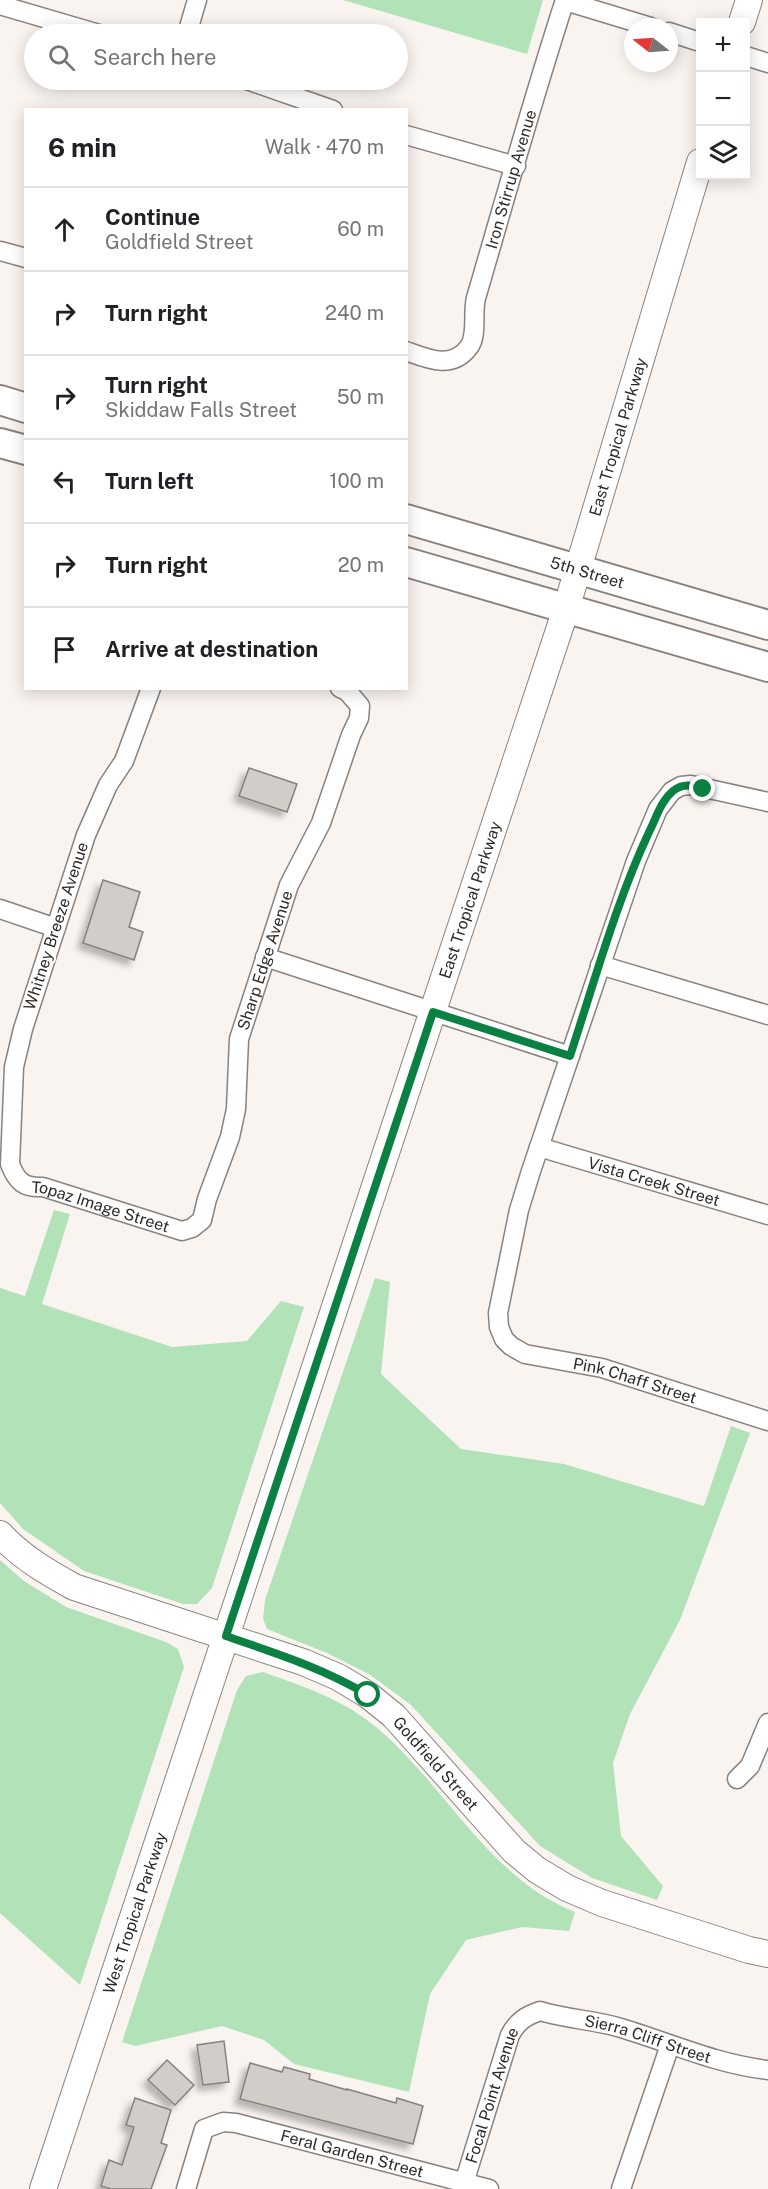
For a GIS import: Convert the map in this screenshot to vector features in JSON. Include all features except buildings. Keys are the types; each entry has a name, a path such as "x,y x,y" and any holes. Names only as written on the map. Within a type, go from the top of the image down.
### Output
{"main road":[{"path":"743,18 749,0"},
{"name":"East Tropical Parkway","path":"226,1636 566,609 696,175"},
{"path":"0,400 24,407"},
{"path":"0,443 24,449"},
{"name":"5th Street","path":"408,520 768,625"},
{"path":"408,563 768,667"},
{"name":"Goldfield Street","path":"0,1534 11,1546 40,1568 74,1587 303,1662 338,1677 368,1695 394,1716 514,1851 537,1870 567,1888 602,1903 768,1954"},
{"name":"West Tropical Parkway","path":"43,2189 226,1636"}],"street":[{"path":"190,24 197,0"},
{"path":"565,0 624,19"},
{"name":"Iron Stirrup Avenue","path":"408,352 443,363 460,356 470,346 475,302 565,0"},
{"path":"0,5 65,24"},
{"path":"678,35 696,41"},
{"path":"750,57 768,63"},
{"path":"276,90 327,108"},
{"path":"408,136 516,166"},
{"path":"0,251 24,257"},
{"name":"Whitney Breeze Avenue","path":"14,1175 10,1164 10,1152 14,1067 22,1029 86,836 108,785 124,761 150,690"},
{"name":"Sharp Edge Avenue","path":"192,1228 202,1220 207,1199 230,1137 236,1108 239,1039 265,957 289,885 321,823 359,718 360,706 347,694"},
{"path":"539,1147 636,861 658,809 672,791 681,786 691,785 768,802"},
{"path":"0,909 56,927"},
{"path":"265,957 570,1056"},
{"path":"600,965 768,1015"},
{"name":"Vista Creek Street","path":"539,1147 768,1215"},
{"name":"Pink Chaff Street","path":"539,1147 519,1210 498,1313 499,1328 504,1339 525,1354 602,1368 768,1421"},
{"name":"Topaz Image Street","path":"14,1175 21,1184 32,1188 43,1187 182,1231 192,1228"},
{"path":"737,1779 750,1766 768,1723"},
{"name":"Sierra Cliff Street","path":"529,2014 540,2011 555,2016 620,2027 732,2064 768,2070"},
{"name":"Focal Point Avenue","path":"464,2182 510,2035 516,2024 529,2014"},
{"path":"621,2189 670,2045"},
{"name":"Feral Garden Street","path":"186,2189 204,2129 223,2122 236,2123 489,2189"}],"green space":[{"path":"343,0 543,0 527,54"},
{"path":"54,1210 70,1214 42,1304 172,1347 247,1341 281,1301 304,1307 212,1588 197,1604 183,1604 84,1571 23,1529 0,1503 0,1288 25,1296"},
{"path":"375,1278 390,1282 381,1374 461,1449 564,1464 704,1506 731,1426 750,1433 680,1620 630,1714 613,1763 621,1836 663,1886 657,1900 592,1878 540,1846 411,1705 369,1674 327,1653 267,1629 263,1619 265,1600"},
{"path":"0,1560 24,1581 66,1607 166,1642 178,1649 184,1667 80,1985 0,1913"},
{"path":"263,1672 333,1699 371,1723 421,1772 490,1852 516,1876 544,1896 575,1912 569,1931 522,1927 466,1940 430,1994 409,2092 294,2064 264,2040 222,2026 135,2046 122,2042 237,1690 246,1676"}],"route":[{"path":"368,1695 338,1677 303,1662 226,1636 433,1012 570,1056 616,916 658,809 672,791 681,786 691,785 703,789"}]}
